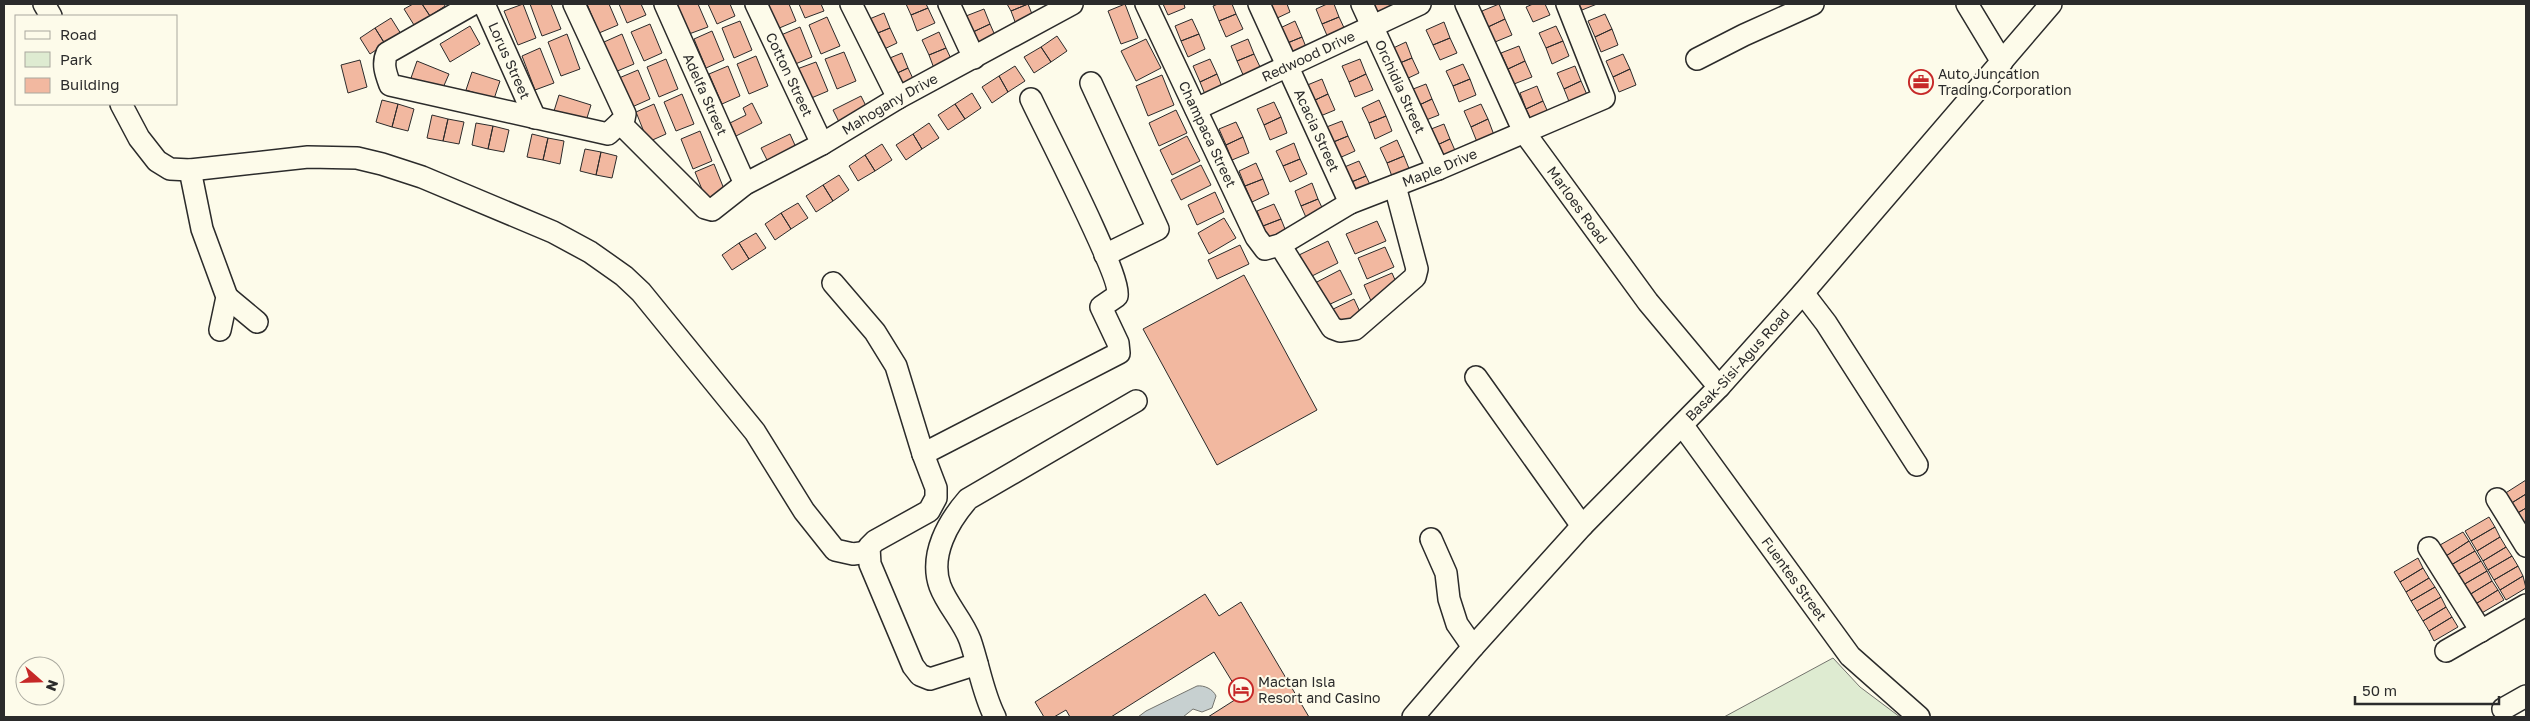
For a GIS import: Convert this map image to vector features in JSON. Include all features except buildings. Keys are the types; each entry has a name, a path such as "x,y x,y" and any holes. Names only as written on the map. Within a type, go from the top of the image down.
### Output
{"street":[{"path":"44,4 50,15"},
{"path":"473,4 388,53 384,60 386,75 390,85 608,134 624,119 625,114 574,4"},
{"name":"Lorus Street","path":"484,4 535,118"},
{"name":"Adelfa Street","path":"664,4 745,184"},
{"name":"Cotton Street","path":"756,4 822,144"},
{"path":"851,4 898,98"},
{"path":"949,4 974,58"},
{"name":"Champaca Street","path":"1146,4 1256,237 1265,249 1280,245"},
{"name":"Acacia Street","path":"1259,4 1350,203"},
{"name":"Orchidia Street","path":"1362,4 1438,169"},
{"name":"Redwood Drive","path":"1196,109 1420,4"},
{"name":"Marloes Road","path":"1466,4 1524,132 1648,302 1719,387"},
{"name":"Maple Drive","path":"1280,245 1350,203 1438,169 1604,98 1567,4"},
{"path":"1697,60 1744,35 1813,4"},
{"path":"1967,4 2002,62"},
{"name":"Basak-Sisi-Agus Road","path":"1413,717 1582,526 1683,426 1803,294 2051,4"},
{"name":"Mahogany Drive","path":"620,123 705,208 712,210 745,184 822,144 898,98 974,58 1061,6"},
{"path":"1091,83 1158,229 1105,255"},
{"path":"923,454 1119,353 1118,344 1102,312 1103,305 1118,296 1119,292 1105,255 1031,99"},
{"path":"122,105 140,138 157,161 170,169 190,170 308,157 357,158 422,177 553,232 590,252 624,276 641,292 755,432 804,511 835,550 852,554 868,552"},
{"path":"190,170 202,229 227,297 257,322"},
{"path":"1280,245 1332,328 1340,331 1354,329 1415,277 1417,268 1395,186"},
{"path":"833,283 875,332 896,366 923,454 936,488 936,498 929,511 875,540 868,552 870,564 913,666 920,675 930,679 977,664"},
{"path":"1803,294 1826,322 1917,465"},
{"path":"220,330 227,297"},
{"path":"1476,376 1582,526"},
{"path":"995,717 969,638 940,586 937,560 940,547 955,513 968,498 1136,401"},
{"name":"Fuentes Street","path":"1683,426 1850,656 1919,717"},
{"path":"2497,499 2526,546"},
{"path":"1431,538 1446,573 1449,599 1457,624 1473,647"},
{"path":"2430,548 2481,631"},
{"path":"2446,651 2526,605"},
{"path":"2503,710 2526,696"}],"green space":[{"path":"1833,658 1860,687 1900,717 1724,717"}],"shaded area":[{"path":"1197,686 1203,686 1213,691 1216,696 1212,708 1202,712 1193,709 1183,717 1138,717 1146,711"}],"place":[{"name":"Auto Juncation Trading Corporation","path":"1921,82"},
{"name":"Mactan Isla Resort and Casino","path":"1241,690"}]}
